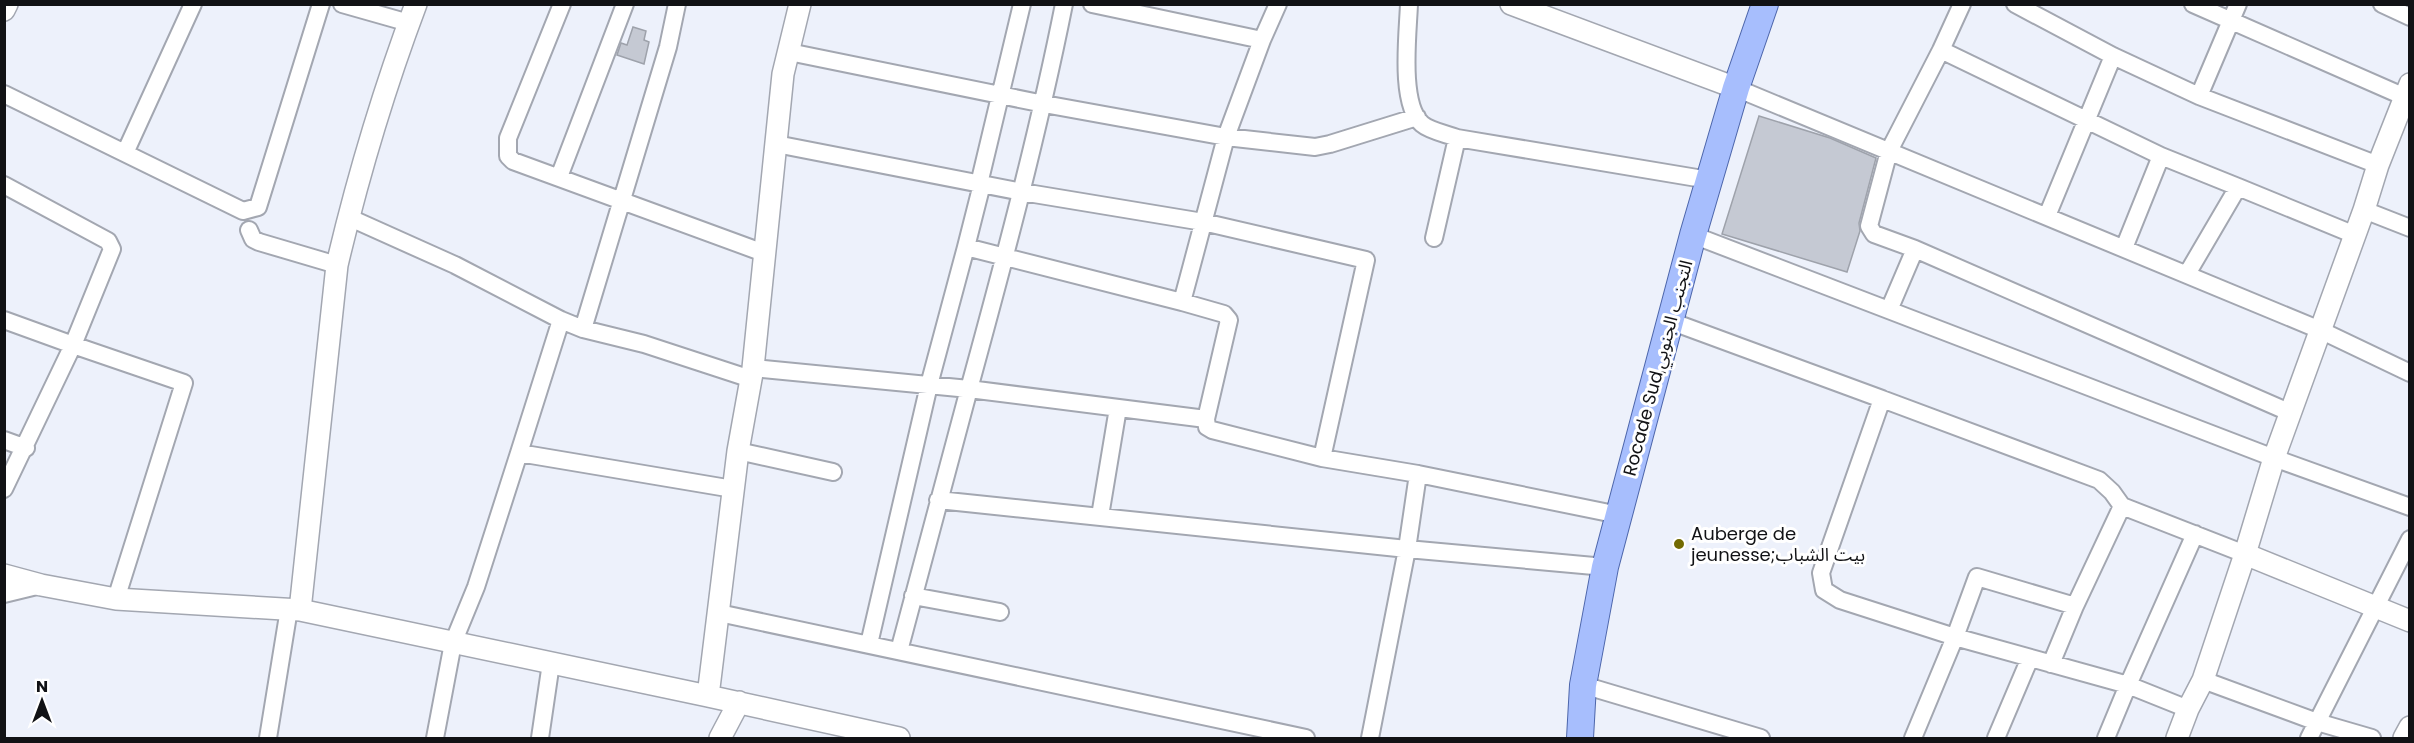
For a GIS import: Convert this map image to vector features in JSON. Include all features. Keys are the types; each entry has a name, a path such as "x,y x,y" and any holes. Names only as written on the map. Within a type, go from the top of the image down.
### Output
{"main road":[{"name":"Rocade Sud,التجنب الجنوبي","path":"1580,738 1583,685 1605,567 1693,235 1736,88 1765,4"}],"street":[{"path":"4,10 7,4"},
{"path":"125,153 193,4"},
{"path":"4,94 243,211 258,207 321,4"},
{"path":"268,738 294,610 337,265 348,217 386,90 412,14 342,4"},
{"path":"562,4 508,138 508,156 513,160 764,253"},
{"path":"559,177 626,4"},
{"path":"584,329 668,47 677,4"},
{"path":"708,696 738,451 752,374 783,74 800,4"},
{"path":"869,644 929,385 966,247 1022,4"},
{"path":"899,651 1022,192 1044,104 1064,4"},
{"path":"1092,4 1262,40"},
{"path":"1182,302 1226,137 1278,4"},
{"path":"1409,4 1410,105 1422,124 1457,138 1709,180"},
{"path":"1511,4 1736,88 2047,216 2320,330 2409,374"},
{"path":"1962,4 1889,151 1869,226 1874,234 1915,249 2291,414"},
{"path":"2015,4 2113,56 2199,96 2378,165"},
{"path":"2177,738 2188,709 2203,680 2274,458 2364,210 2378,165 2407,91 2193,4"},
{"path":"2199,96 2238,4"},
{"path":"2382,4 2409,17"},
{"path":"1941,50 2161,156 2355,235"},
{"path":"789,52 1000,93 1044,104 1226,137 1315,147 1417,117"},
{"path":"2047,216 2113,56"},
{"path":"1434,238 1457,138"},
{"path":"776,144 1022,192 1203,222 1366,260 1322,458"},
{"path":"2124,248 2161,156"},
{"path":"4,185 108,241 112,249 73,345 26,448 4,489"},
{"path":"2187,274 2238,187"},
{"path":"2364,210 2409,228"},
{"path":"348,217 584,329 752,374 929,385 1206,419"},
{"path":"249,230 253,239 259,242 337,265"},
{"path":"1693,235 2274,458 2409,507"},
{"path":"966,247 1224,314 1229,320 1206,419 1207,428 1322,458 1418,474 1619,515"},
{"path":"1889,310 1915,249"},
{"path":"4,320 184,383 116,599"},
{"path":"435,738 453,643 476,587 561,320"},
{"path":"1670,321 2099,480 2122,506 2409,621"},
{"path":"1882,399 1821,573 1824,590 1840,600 1955,637 2128,684 2188,709"},
{"path":"1100,516 1118,408"},
{"path":"4,440 26,448"},
{"path":"738,451 833,472"},
{"path":"519,453 733,489"},
{"path":"1370,738 1407,549 1418,474"},
{"path":"938,500 1407,549 1605,567"},
{"path":"2051,664 2075,606 2122,506"},
{"path":"2106,738 2195,534"},
{"path":"2308,738 2409,540"},
{"path":"4,575 41,585 116,599 294,610 739,702 899,738"},
{"path":"1913,738 1977,577 2075,606"},
{"path":"4,594 41,585"},
{"path":"913,596 1000,612"},
{"path":"719,613 1306,738"},
{"path":"1996,738 2030,658"},
{"path":"540,738 551,663"},
{"path":"2203,680 2317,722 2372,738"},
{"path":"1583,685 1761,738"},
{"path":"720,738 739,702"},
{"path":"2404,738 2409,727"}],"building":[{"path":"633,27 646,31 644,40 649,42 644,64 617,55 621,43 627,45"},
{"path":"1759,116 1830,138 1876,158 1859,223 1860,231 1847,272 1722,234"}],"place":[{"name":"Auberge de jeunesse;بيت الشباب","path":"1679,544"}]}
